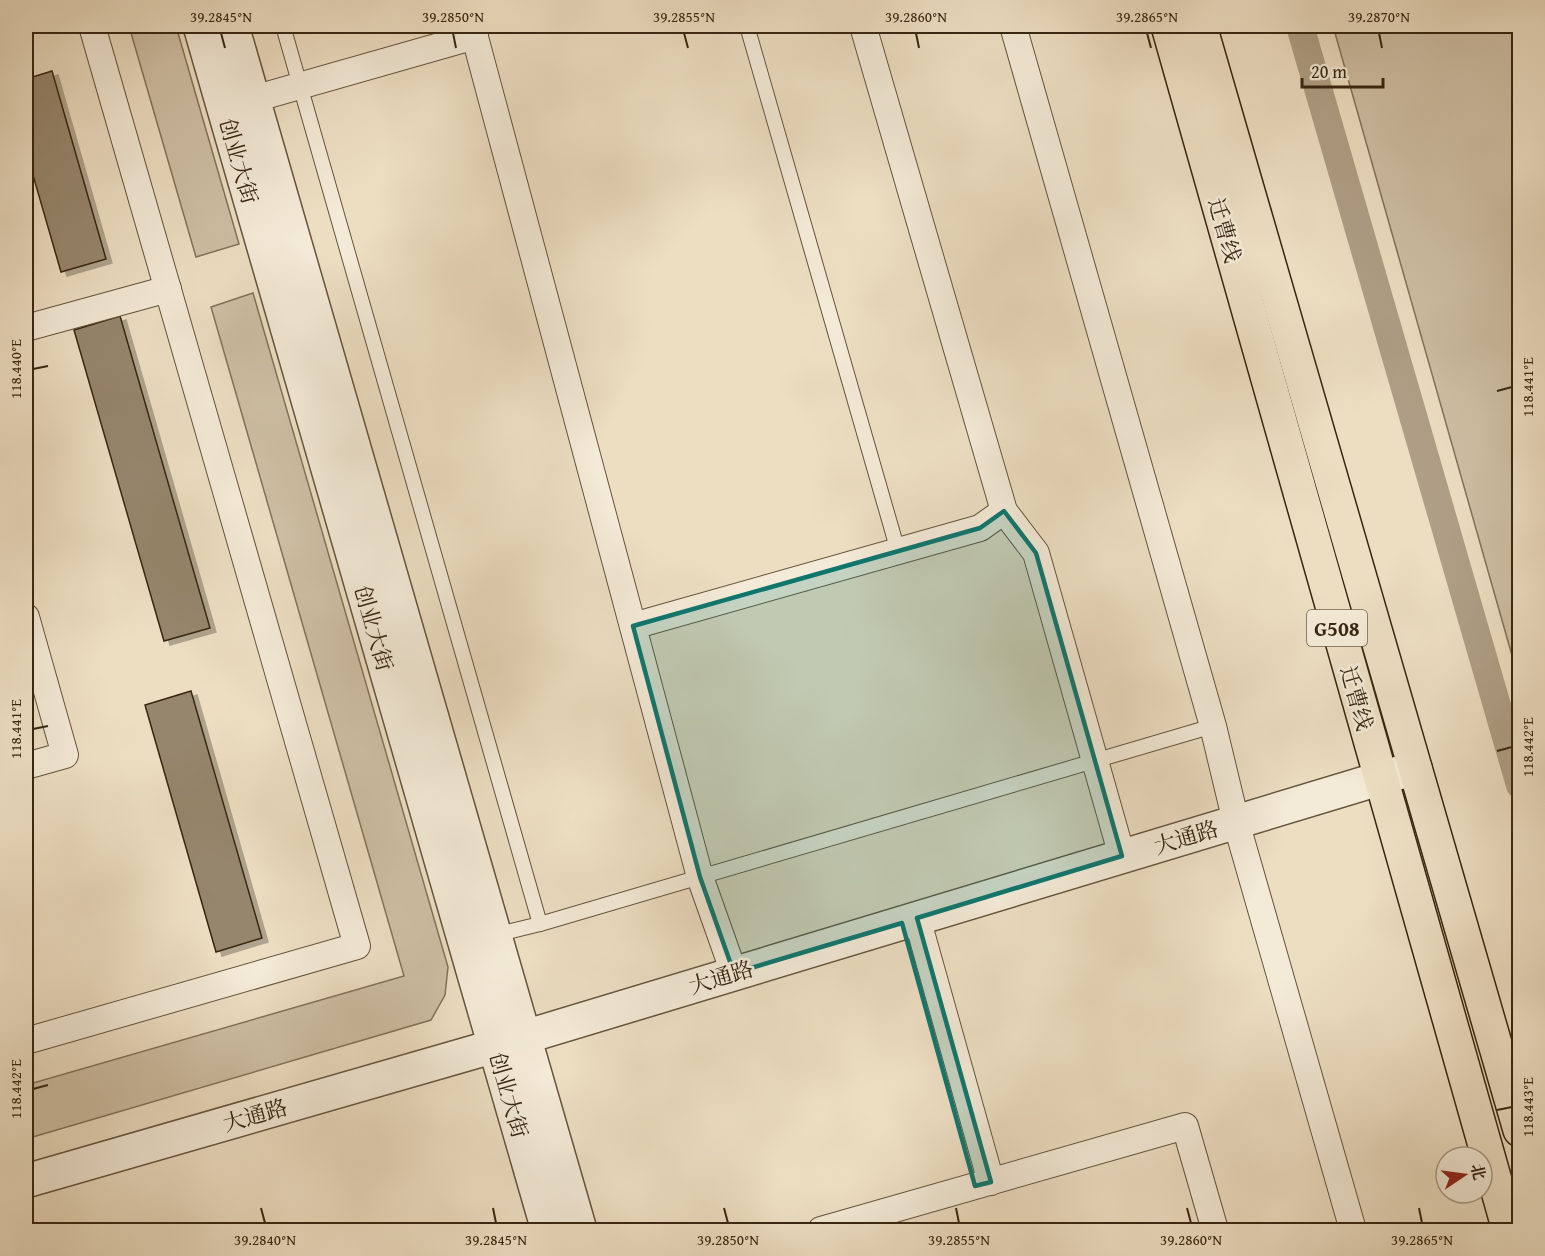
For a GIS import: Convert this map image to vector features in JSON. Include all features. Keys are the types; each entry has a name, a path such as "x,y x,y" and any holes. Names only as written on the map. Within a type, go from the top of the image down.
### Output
{"highway":[{"name":"迁曹线","path":"1168,26 1379,779 1509,1230"},
{"name":"迁曹线","path":"1200,26 1520,1130"}],"street":[{"path":"26,1041 357,946 92,26"},
{"name":"创业大街","path":"200,26 237,96 493,935 510,1042 548,1230"},
{"name":"创业大街","path":"232,26 237,96 510,1042 580,1230"},
{"path":"863,26 1004,511 1036,553 1122,856"},
{"path":"1013,26 1213,726 1236,822 1353,1230"},
{"path":"237,96 468,29 700,877 734,973"},
{"path":"26,328 168,289"},
{"path":"633,627 980,528 1004,511"},
{"path":"26,617 65,755 26,766"},
{"name":"大通路","path":"26,1181 510,1042 1415,768"},
{"path":"909,921 983,1184"},
{"path":"821,1230 1185,1126 1215,1230"}],"lane":[{"path":"283,26 540,924"},
{"path":"747,26 898,551"},
{"path":"493,935 540,924 1213,726"}],"highlighted area":[{"path":"1004,511 1036,553 1122,856 917,918 991,1182 975,1186 902,923 734,973 700,877 633,626 980,528"}],"shaded area":[{"path":"129,26 176,26 239,244 196,257"},
{"path":"1333,26 1519,26 1519,680"},
{"path":"253,293 448,967 445,995 431,1020 26,1139 26,1085 404,976 211,307"}],"building":[{"path":"52,71 106,259 61,272 26,151 26,79"},
{"path":"120,316 210,628 164,641 74,330"},
{"path":"191,691 262,938 216,952 145,705"}],"waterway":[{"path":"1300,26 1520,785"}]}
